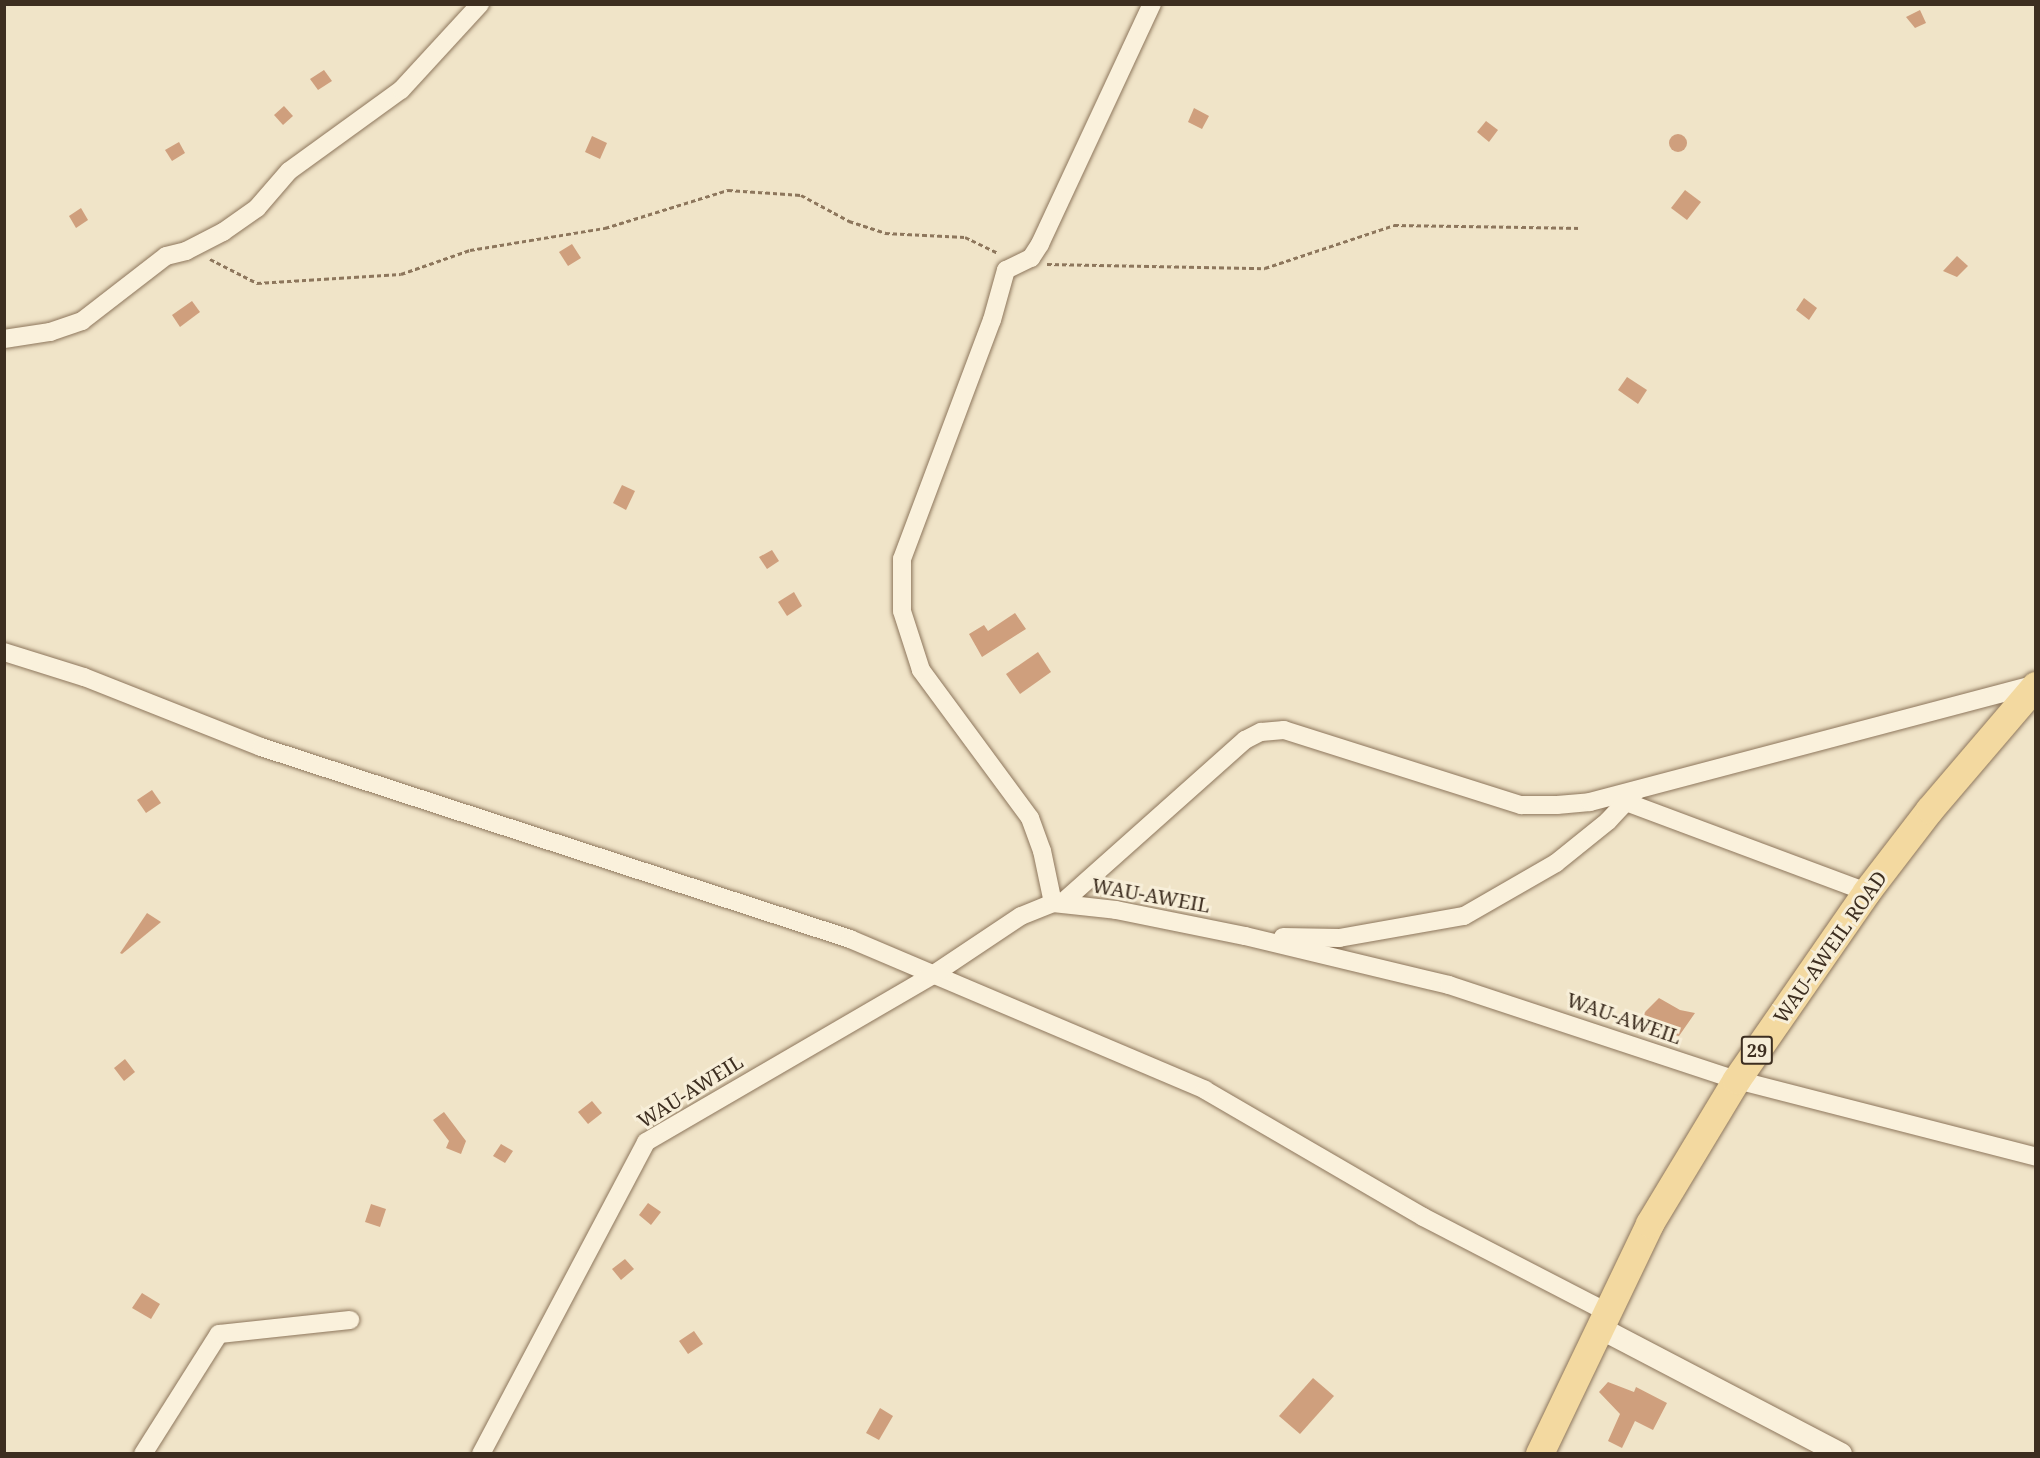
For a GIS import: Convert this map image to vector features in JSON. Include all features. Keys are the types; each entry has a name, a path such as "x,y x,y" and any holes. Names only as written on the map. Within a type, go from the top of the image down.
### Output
{"main road":[{"name":"WAU-AWEIL ROAD","path":"1540,1454 1650,1224 1737,1080 1867,892 1930,810 2036,685"}],"street":[{"path":"4,339 51,332 82,321 166,256 186,251 223,232 257,208 289,171 401,90 480,4"},
{"path":"1152,4 1040,244 1031,258 1006,270 992,320 920,506 902,559 901,583 905,622 921,670 1030,818 1058,903 1245,740 1261,732 1284,730 1521,804 1590,802 1632,795 2036,685"},
{"path":"4,652 84,677 261,747 850,939 931,976 1204,1090 1841,1454"},
{"path":"1632,795 1867,892"},
{"path":"1245,936 1339,938 1464,916 1556,863 1632,795"},
{"name":"WAU-AWEIL","path":"481,1454 646,1142 931,976 1005,926 1058,903 1245,936 1449,985 1737,1080 2036,1157"},
{"path":"143,1454 219,1334 350,1320"}],"path":[{"path":"186,251 226,265 257,283 402,274 470,250 605,228 728,190 801,195 849,221 885,233 965,237 1017,263 1265,268 1394,225 1581,228"}],"building":[{"path":"1920,10 1926,23 1915,28 1906,17"},
{"path":"324,70 332,81 318,90 310,79"},
{"path":"284,106 293,116 283,125 274,115"},
{"path":"1194,108 1209,116 1202,129 1188,122"},
{"path":"1486,121 1498,130 1489,142 1477,132"},
{"path":"1678,134 1686,139 1687,143 1682,151 1678,152 1670,147 1669,143 1674,135"},
{"path":"592,136 607,143 600,159 585,152"},
{"path":"179,142 185,153 172,161 165,150"},
{"path":"1685,190 1701,202 1687,220 1671,208"},
{"path":"81,208 88,220 76,228 69,216"},
{"path":"572,244 581,258 568,266 559,252"},
{"path":"1957,256 1968,266 1957,277 1943,271"},
{"path":"1804,298 1817,308 1809,320 1796,310"},
{"path":"192,301 200,312 180,327 172,315"},
{"path":"1627,377 1647,390 1638,404 1618,390"},
{"path":"622,485 635,491 626,510 613,503"},
{"path":"772,550 779,561 767,569 759,557"},
{"path":"794,592 802,606 787,616 778,602"},
{"path":"1015,613 1026,629 982,657 969,634 984,625 988,631"},
{"path":"1038,652 1051,672 1020,694 1006,674"},
{"path":"152,790 161,803 146,813 137,800"},
{"path":"147,913 161,922 122,954 120,953"},
{"path":"1659,998 1680,1010 1695,1013 1679,1036 1641,1030 1633,1024"},
{"path":"125,1059 135,1072 124,1081 114,1068"},
{"path":"592,1101 602,1113 588,1124 578,1112"},
{"path":"444,1112 466,1141 461,1154 446,1148 449,1141 433,1120"},
{"path":"501,1144 513,1151 505,1163 493,1156"},
{"path":"648,1203 661,1212 651,1225 639,1215"},
{"path":"371,1204 386,1209 380,1227 365,1222"},
{"path":"625,1259 634,1269 621,1280 612,1269"},
{"path":"142,1293 160,1304 151,1319 132,1308"},
{"path":"694,1331 703,1344 688,1354 679,1341"},
{"path":"1313,1378 1334,1396 1300,1434 1279,1416"},
{"path":"1608,1382 1634,1392 1636,1387 1667,1403 1653,1430 1635,1421 1622,1448 1608,1441 1620,1414 1599,1392"},
{"path":"880,1408 893,1416 879,1440 866,1433"}]}
